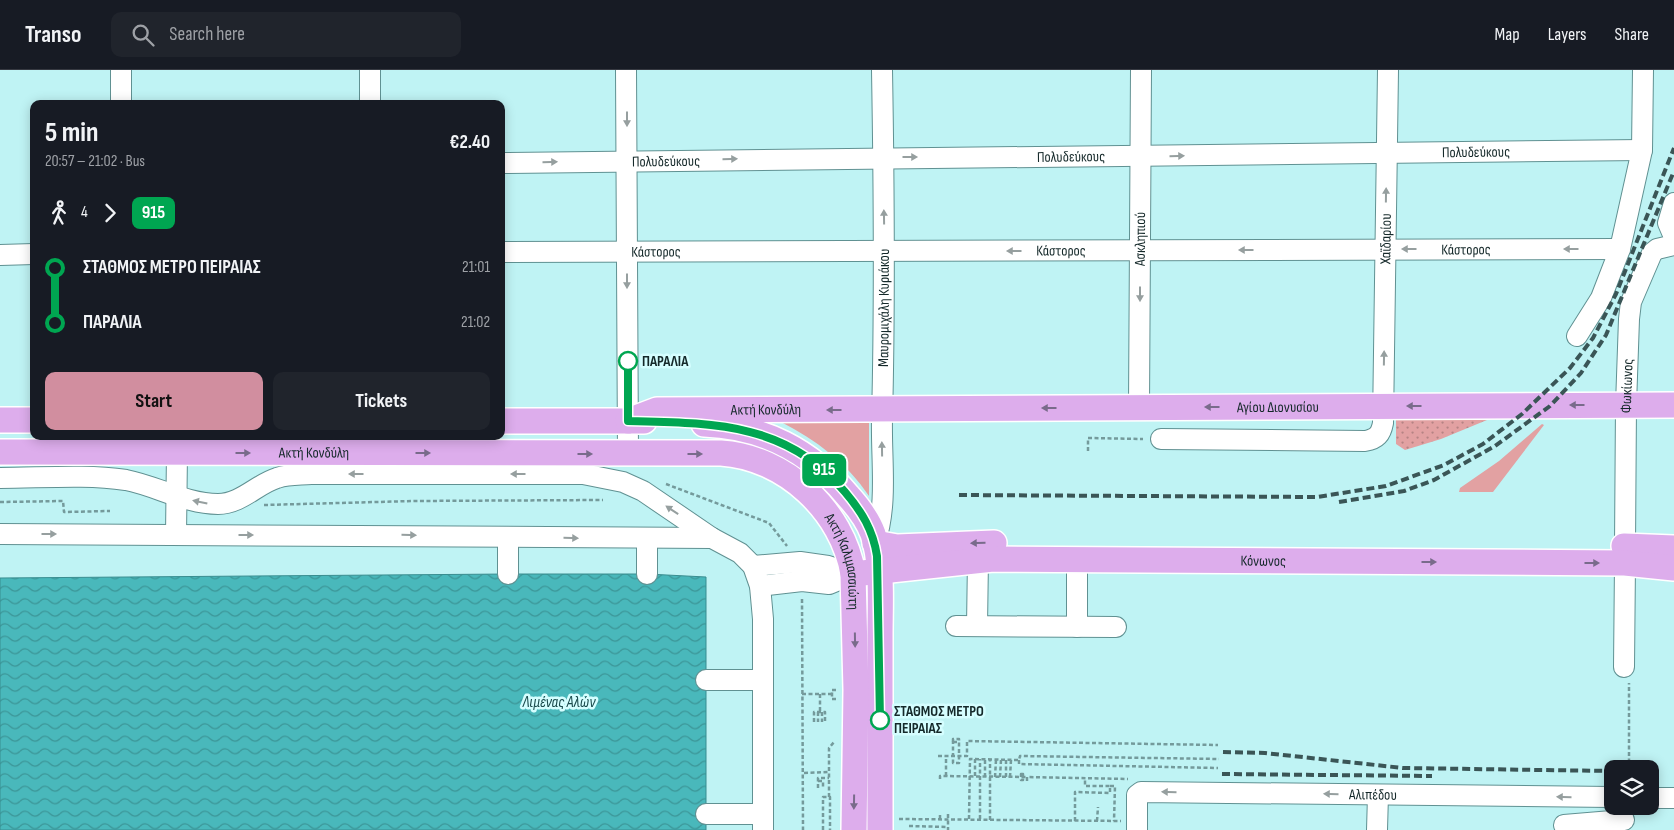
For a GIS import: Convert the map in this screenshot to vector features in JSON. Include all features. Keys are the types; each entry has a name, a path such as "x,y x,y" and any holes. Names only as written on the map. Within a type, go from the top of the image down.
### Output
{"main road":[{"name":"Αγίου Διονυσίου","path":"882,409 1674,405"},
{"name":"Ακτή Κονδύλη","path":"505,421 628,421 657,410 882,409"},
{"path":"0,420 30,420"},
{"name":"Ακτή Καλιμασσιώτη","path":"628,421 729,426 758,432 787,444 818,465 842,489 864,516 875,543 878,570 889,824"},
{"name":"Ακτή Κονδύλη","path":"0,452 124,444 177,452 372,445 628,454"},
{"name":"Ακτή Καλιμασσιώτη","path":"628,454 730,454 757,461 777,470 798,483 825,510 842,536 850,555 853,574 856,690 854,830"},
{"name":"Κόνωνος","path":"875,543 897,547 991,543 1625,555 1674,568"},
{"name":"Κόνωνος","path":"853,574 978,559 1625,555 1674,548"}],"street":[{"path":"121,70 121,100"},
{"path":"370,70 370,100"},
{"path":"626,70 628,454"},
{"name":"Μαυρομιχάλη Κυριάκου","path":"875,543 880,528 883,498 882,409 885,251 882,70"},
{"name":"Ασκληπιού","path":"1139,408 1141,70"},
{"name":"Χαϊδαρίου","path":"1161,439 1370,440 1379,436 1382,430 1383,406 1388,70"},
{"path":"1577,336 1601,298 1620,249 1642,150 1643,70"},
{"name":"Πολυδεύκους","path":"505,163 884,157 1387,154 1642,150"},
{"path":"1671,209 1668,223 1674,237"},
{"name":"Φωκίωνος","path":"1627,671 1625,555 1626,405 1631,302 1652,254 1657,249 1674,245"},
{"name":"Κάστορος","path":"505,252 1620,249"},
{"path":"0,255 30,254"},
{"path":"176,535 178,496 177,452"},
{"path":"0,478 124,480 143,484 161,492 221,504 249,494 278,477 292,475 583,474 623,482 643,491 712,538 740,553 753,566 760,586 763,620 763,822 706,814"},
{"path":"0,534 712,538"},
{"path":"508,537 508,574"},
{"path":"647,538 647,574"},
{"path":"977,626 978,559"},
{"path":"1077,559 1077,627"},
{"path":"753,566 800,562 828,566 853,574"},
{"path":"760,586 802,580 829,584 853,574"},
{"path":"956,626 1116,627"},
{"path":"706,680 763,680"},
{"path":"1135,787 1137,826"},
{"name":"Αλιπέδου","path":"1135,787 1141,792 1604,797"},
{"path":"1377,830 1378,795"},
{"path":"1659,798 1674,798"},
{"path":"1564,825 1624,819"}],"path":[{"path":"1088,451 1088,438 1161,439"},
{"path":"255,505 414,501 603,500"},
{"path":"0,502 63,501 64,512 110,511"},
{"path":"1627,671 1629,760"},
{"path":"836,690 832,690 832,699 836,699"},
{"path":"802,694 832,694"},
{"path":"820,694 820,712"},
{"path":"814,712 820,712 825,712 820,722 814,712"},
{"path":"953,751 953,739 960,739 960,751"},
{"path":"830,830 829,748 836,741"},
{"path":"938,756 946,756 953,751 960,751 967,756 967,741 1218,745"},
{"path":"953,751 960,751"},
{"path":"953,751 960,751"},
{"path":"946,756 946,776"},
{"path":"1218,768 1019,764 1020,756 1219,759"},
{"path":"969,820 970,759 1020,760"},
{"path":"975,759 975,776"},
{"path":"980,759 980,820"},
{"path":"985,759 985,777"},
{"path":"990,760 990,820"},
{"path":"995,777 996,760"},
{"path":"1000,777 1001,760"},
{"path":"1006,760 1006,777"},
{"path":"1010,777 1011,760"},
{"path":"804,773 829,772"},
{"path":"940,779 940,776 1022,777 1027,779 1085,778 1135,787"},
{"path":"818,788 818,778 829,778"},
{"path":"1085,778 1085,786 1115,786 1114,821"},
{"path":"818,781 823,781 823,788"},
{"path":"1075,821 1075,792 1110,792 1110,786"},
{"path":"803,787 803,830"},
{"path":"1069,794 1075,795"},
{"path":"823,830 823,797 829,797"},
{"path":"1097,821 1098,807"},
{"path":"940,812 940,819"},
{"path":"909,826 948,829 948,814"},
{"path":"889,824 948,819 1114,821 1137,826"}],"shaded area":[{"path":"1396,420 1487,420 1441,439 1405,450 1396,444"},
{"path":"869,421 869,496 851,473 830,453 781,422"},
{"path":"1542,424 1544,425 1493,492 1459,492 1460,488 1499,461"}],"water":[{"name":"Λιμένας Αλών","path":"647,574 706,577 706,830 0,830 0,578"}],"railway":[{"path":"959,495 1317,497 1386,486 1444,465 1483,444 1522,414 1570,368 1593,338 1616,294 1674,148"},
{"path":"1339,502 1404,491 1434,480 1495,446 1550,406 1581,373 1606,335 1674,171"},
{"path":"1223,752 1265,753 1403,768 1604,771"},
{"path":"1222,774 1432,776"}],"bus line":[{"name":"915","path":"628,361 628,421 709,424 758,432 787,444 818,465 832,477 864,516 872,532 877,556 880,612 880,720"}],"place":[{"name":"ΠΑΡΑΛΙΑ","path":"628,361"},
{"name":"ΣΤΑΘΜΟΣ ΜΕΤΡΟ ΠΕΙΡΑΙΑΣ","path":"880,720"}]}
